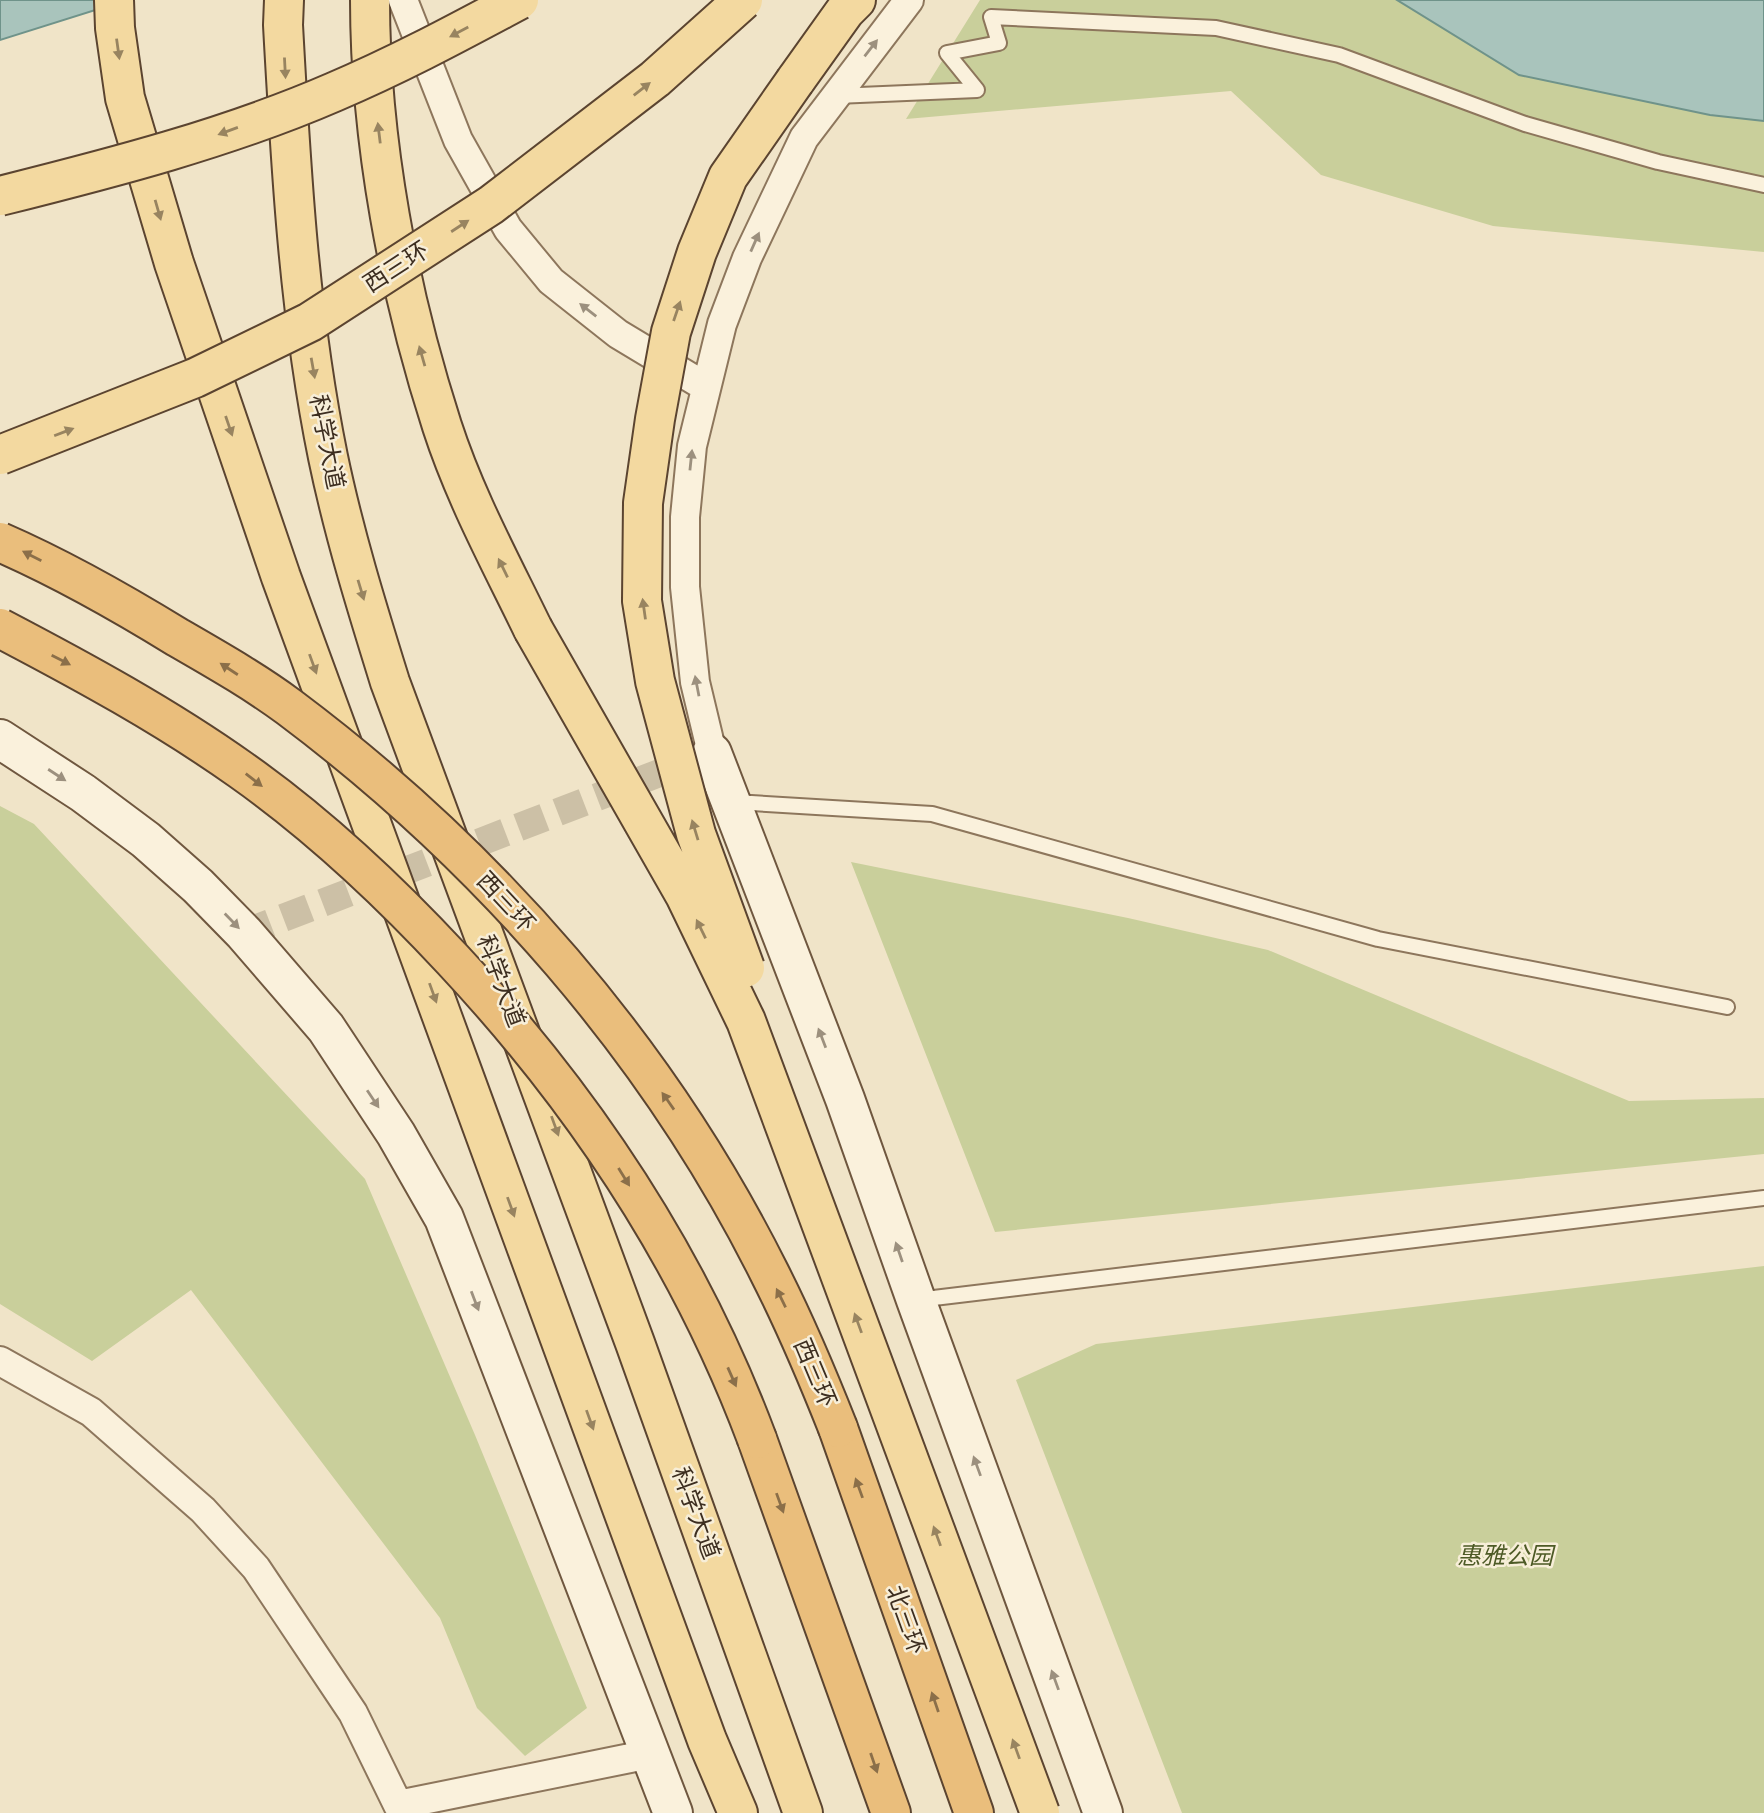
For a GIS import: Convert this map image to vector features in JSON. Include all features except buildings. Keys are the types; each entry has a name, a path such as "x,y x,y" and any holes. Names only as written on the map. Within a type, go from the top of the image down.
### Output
{"highway":[{"name":"西三环","path":"0,542 116,600 286,705 366,768 443,835 479,873 564,964 625,1040 673,1108 718,1180 768,1270 838,1428"},
{"path":"0,628 78,669 241,770 316,829 389,892 505,1016 562,1087 608,1152 650,1220 698,1306 745,1406 891,1813"},
{"name":"北三环","path":"838,1428 974,1813"}],"main road":[{"path":"114,0 115,28 129,110 174,263 281,577 697,1714 738,1813"},
{"name":"科学大道","path":"284,0 292,197 310,350 328,457 358,581 390,682 635,1343 803,1813"},
{"path":"370,0 377,118 384,170 412,321 443,428 476,512 533,629 685,895 746,1020 1040,1813"},
{"path":"0,196 115,167 199,141 334,93 519,0"},
{"name":"西三环","path":"0,455 101,418 195,378 310,322 491,205 655,79 743,0"},
{"path":"803,1175 772,1034 735,944 696,834 655,681 642,601 643,503 671,331 697,252 728,177 795,80 856,0"},
{"path":"0,739 83,793 146,840 198,886 244,933 326,1028 396,1134 443,1218 673,1813"},
{"path":"712,753 845,1099 1103,1813"}],"street":[{"path":"403,0 458,140 508,229 551,281 618,334 706,387"},
{"path":"712,753 695,682 685,587 685,517 692,446 722,324 747,258 804,138 909,0"},
{"path":"0,1361 91,1412 202,1510 256,1568 353,1713 400,1809 650,1754"}],"lane":[{"path":"834,96 977,90 947,53 999,43 991,17 1216,28 1339,55 1551,131 1658,162 1764,184"},
{"path":"730,802 932,814 1378,939 1727,1007"},
{"path":"916,1300 1764,1198"}],"green space":[{"path":"980,0 1764,0 1764,252 1493,226 1321,175 1231,91 906,119"},
{"path":"0,806 34,824 365,1179 475,1435 587,1708 525,1756 477,1708 440,1618 191,1290 92,1361 0,1304"},
{"path":"851,862 1128,918 1268,950 1629,1101 1764,1098 1764,1154 995,1232"},
{"name":"惠雅公园","path":"1764,1266 1764,1813 1182,1813 1016,1380 1096,1344"}],"water":[{"path":"0,0 127,0 0,40"},
{"path":"1397,0 1764,0 1764,121 1710,115 1519,75"}],"tunnel":[{"path":"244,933 696,759"}]}
